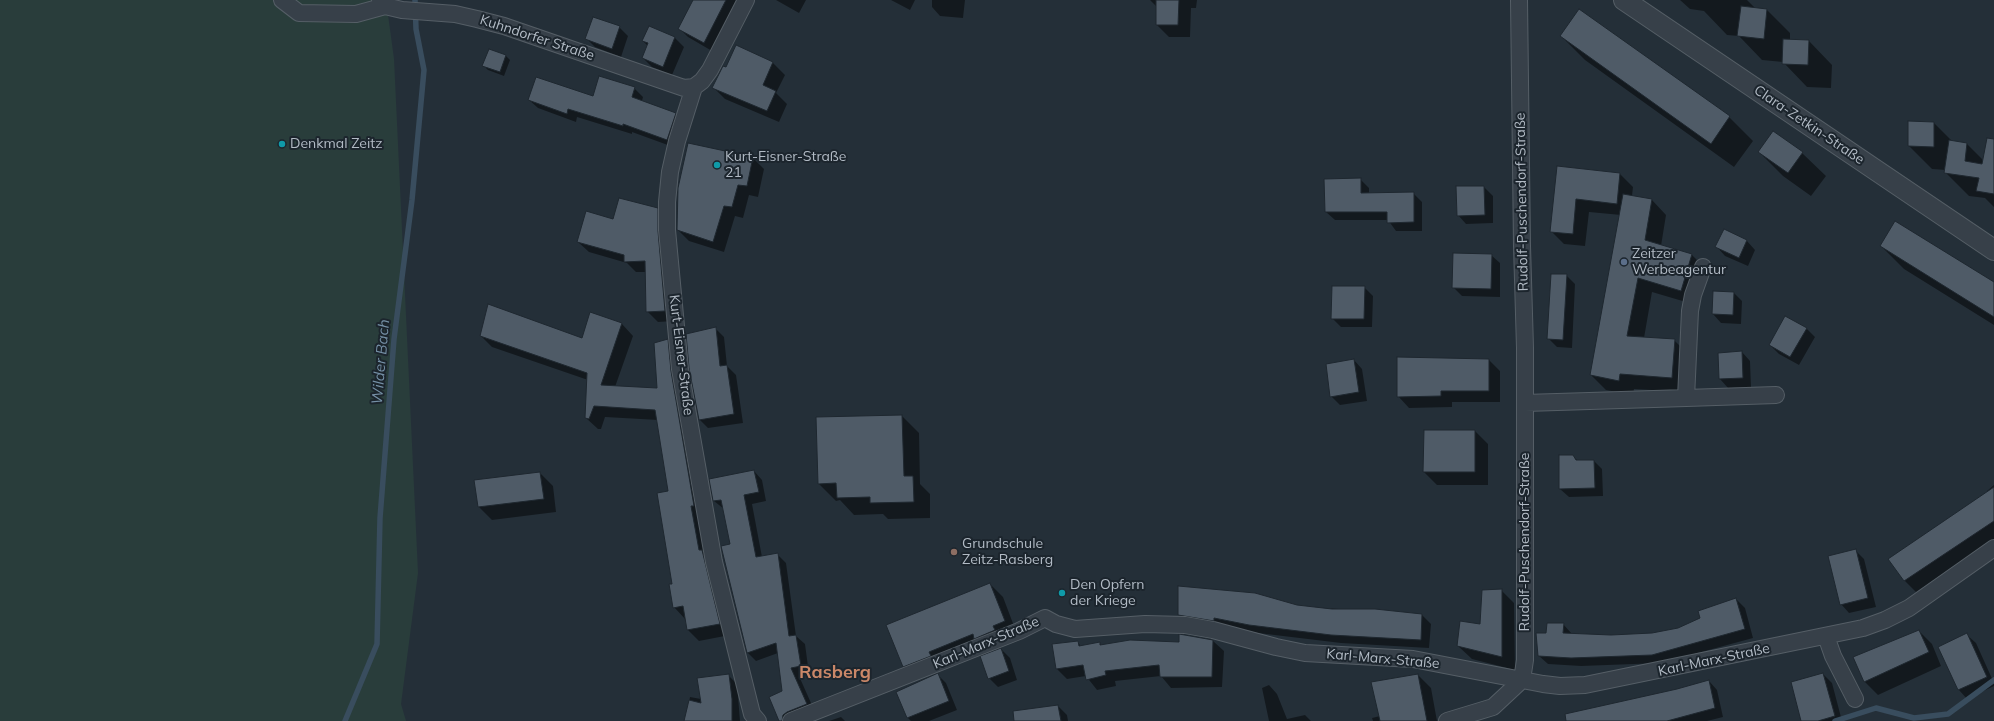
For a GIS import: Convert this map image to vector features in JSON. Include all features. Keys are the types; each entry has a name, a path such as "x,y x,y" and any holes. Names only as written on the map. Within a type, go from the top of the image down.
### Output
{"street":[{"path":"282,0 299,13 356,14 382,3"},
{"name":"Kurt-Eisner-Straße","path":"746,0 710,70 702,81 694,87 677,140 670,172 667,202 667,230 680,362 714,562 752,714 758,721"},
{"name":"Rudolf-Puschendorf-Straße","path":"1519,0 1525,403 1525,660 1522,680"},
{"name":"Clara-Zetkin-Straße","path":"1624,0 1994,250"},
{"name":"Kuhndorfer Straße","path":"382,3 402,10 424,10 455,14 504,26 684,88 694,87"},
{"path":"1686,398 1690,311 1693,295 1703,267"},
{"path":"1525,403 1776,395"},
{"name":"Karl-Marx-Straße","path":"791,721 1019,631 1045,618 1056,624 1075,629 1145,624 1185,626 1212,630 1305,653 1413,659 1560,686 1585,685 1863,628 1885,620 1909,608 1994,548"},
{"path":"1826,636 1833,656 1855,700"},
{"path":"1447,721 1493,707 1522,680"}],"green space":[{"path":"0,0 386,0 394,59 418,573 401,704 406,721 0,721"}],"building":[{"path":"693,0 726,0 704,43 678,29"},
{"path":"1156,0 1179,0 1178,25 1156,25"},
{"path":"1741,6 1767,9 1764,39 1737,36"},
{"path":"1579,9 1730,116 1711,144 1560,36"},
{"path":"593,17 620,26 612,49 585,39"},
{"path":"649,26 675,37 663,67 642,58 648,43 642,41"},
{"path":"1783,39 1809,40 1808,65 1782,64"},
{"path":"736,45 773,62 763,85 776,91 767,111 712,88 723,66 726,67"},
{"path":"489,49 506,55 500,72 482,66"},
{"path":"599,76 635,87 632,97 676,113 667,140 623,124 623,126 568,109 567,114 528,100 536,77 593,96"},
{"path":"1908,121 1934,122 1934,147 1908,146"},
{"path":"1773,131 1803,152 1788,173 1758,152"},
{"path":"1987,138 1994,139 1994,194 1976,191 1979,178 1944,173 1949,140 1967,143 1965,161 1982,164"},
{"path":"688,143 753,157 747,186 738,185 732,207 724,206 713,242 677,230 678,188"},
{"path":"1557,166 1620,173 1617,204 1576,199 1573,234 1550,232"},
{"path":"1361,178 1361,193 1414,192 1414,222 1387,223 1387,212 1325,212 1324,179"},
{"path":"1456,186 1484,186 1485,215 1457,216"},
{"path":"1623,194 1652,199 1645,240 1692,254 1681,291 1638,278 1627,336 1675,339 1672,378 1620,374 1619,381 1590,375"},
{"path":"619,198 658,208 658,231 665,311 646,312 645,261 624,262 624,255 577,242 586,211 613,219"},
{"path":"1895,221 1994,282 1994,317 1880,246"},
{"path":"1724,229 1747,240 1739,258 1715,247"},
{"path":"1453,253 1492,254 1491,289 1452,288"},
{"path":"1551,274 1567,274 1563,340 1547,339"},
{"path":"1332,286 1365,286 1364,319 1331,319"},
{"path":"1713,291 1734,292 1733,315 1712,314"},
{"path":"488,304 582,338 590,312 622,323 601,385 657,388 654,343 668,339 671,371 694,506 691,506 699,550 702,550 720,624 687,630 683,606 673,608 669,584 672,584 657,493 668,491 655,410 594,406 589,419 585,418 587,373 480,336"},
{"path":"1785,316 1807,328 1790,357 1769,345"},
{"path":"716,327 720,366 727,365 734,414 699,420 689,368 686,334"},
{"path":"1742,351 1743,378 1719,379 1718,353"},
{"path":"1397,357 1489,359 1489,391 1441,391 1441,396 1397,397"},
{"path":"1354,359 1359,392 1330,397 1326,364"},
{"path":"902,415 904,476 913,476 914,502 870,503 870,497 837,498 836,483 818,484 816,417"},
{"path":"1424,430 1475,430 1475,472 1423,472"},
{"path":"1559,455 1573,455 1576,460 1594,460 1595,488 1559,489"},
{"path":"754,470 759,492 744,495 756,557 778,553 789,636 796,635 801,666 791,668 807,704 787,712 783,715 782,721 779,721 769,697 782,691 776,643 747,653 721,546 730,544 721,500 713,501 709,479"},
{"path":"540,472 544,499 478,507 474,480"},
{"path":"1994,487 1994,521 1904,581 1888,559"},
{"path":"1856,549 1868,598 1840,605 1828,556"},
{"path":"990,583 1005,621 993,626 995,630 974,639 973,634 929,652 931,656 903,667 886,625"},
{"path":"1178,586 1255,593 1297,605 1332,609 1375,609 1422,614 1421,640 1331,635 1249,625 1214,618 1214,621 1178,615"},
{"path":"1502,589 1502,657 1457,646 1460,621 1480,624 1482,590"},
{"path":"1736,598 1745,629 1652,655 1571,658 1538,656 1536,633 1546,633 1547,623 1564,623 1563,633 1611,635 1652,633 1678,628 1700,618 1698,611"},
{"path":"1919,630 1929,652 1864,682 1853,657"},
{"path":"1967,633 1987,677 1958,690 1938,647"},
{"path":"1179,634 1213,640 1212,677 1160,677 1159,665 1105,671 1106,675 1086,680 1083,665 1056,669 1052,644 1078,641 1079,646 1100,642 1100,645 1130,640 1179,642"},
{"path":"1001,648 1009,671 988,679 980,656"},
{"path":"938,673 949,701 907,718 896,692"},
{"path":"1823,673 1835,716 1818,721 1801,721 1791,682"},
{"path":"729,674 732,699 732,721 684,721 689,700 701,703 697,678"},
{"path":"1418,674 1427,721 1380,721 1371,682"},
{"path":"1709,680 1715,708 1667,721 1566,721 1565,714 1677,689"},
{"path":"1058,705 1061,721 1014,721 1013,711"}],"waterway":[{"name":"Wilder Bach","path":"345,721 377,644 380,518 394,339 412,200 424,70 416,29 415,0"},
{"name":"Wilder Bach","path":"1835,721 1876,708 1914,718 1948,714 1994,680"}],"place":[{"name":"Denkmal Zeitz","path":"282,144"},
{"name":"Kurt-Eisner-Straße 21","path":"717,165"},
{"name":"Zeitzer Werbeagentur","path":"1624,262"},
{"name":"Grundschule Zeitz-Rasberg","path":"954,552"},
{"name":"Den Opfern der Kriege","path":"1062,593"}],"district":[{"name":"Rasberg","path":"835,673"}]}
